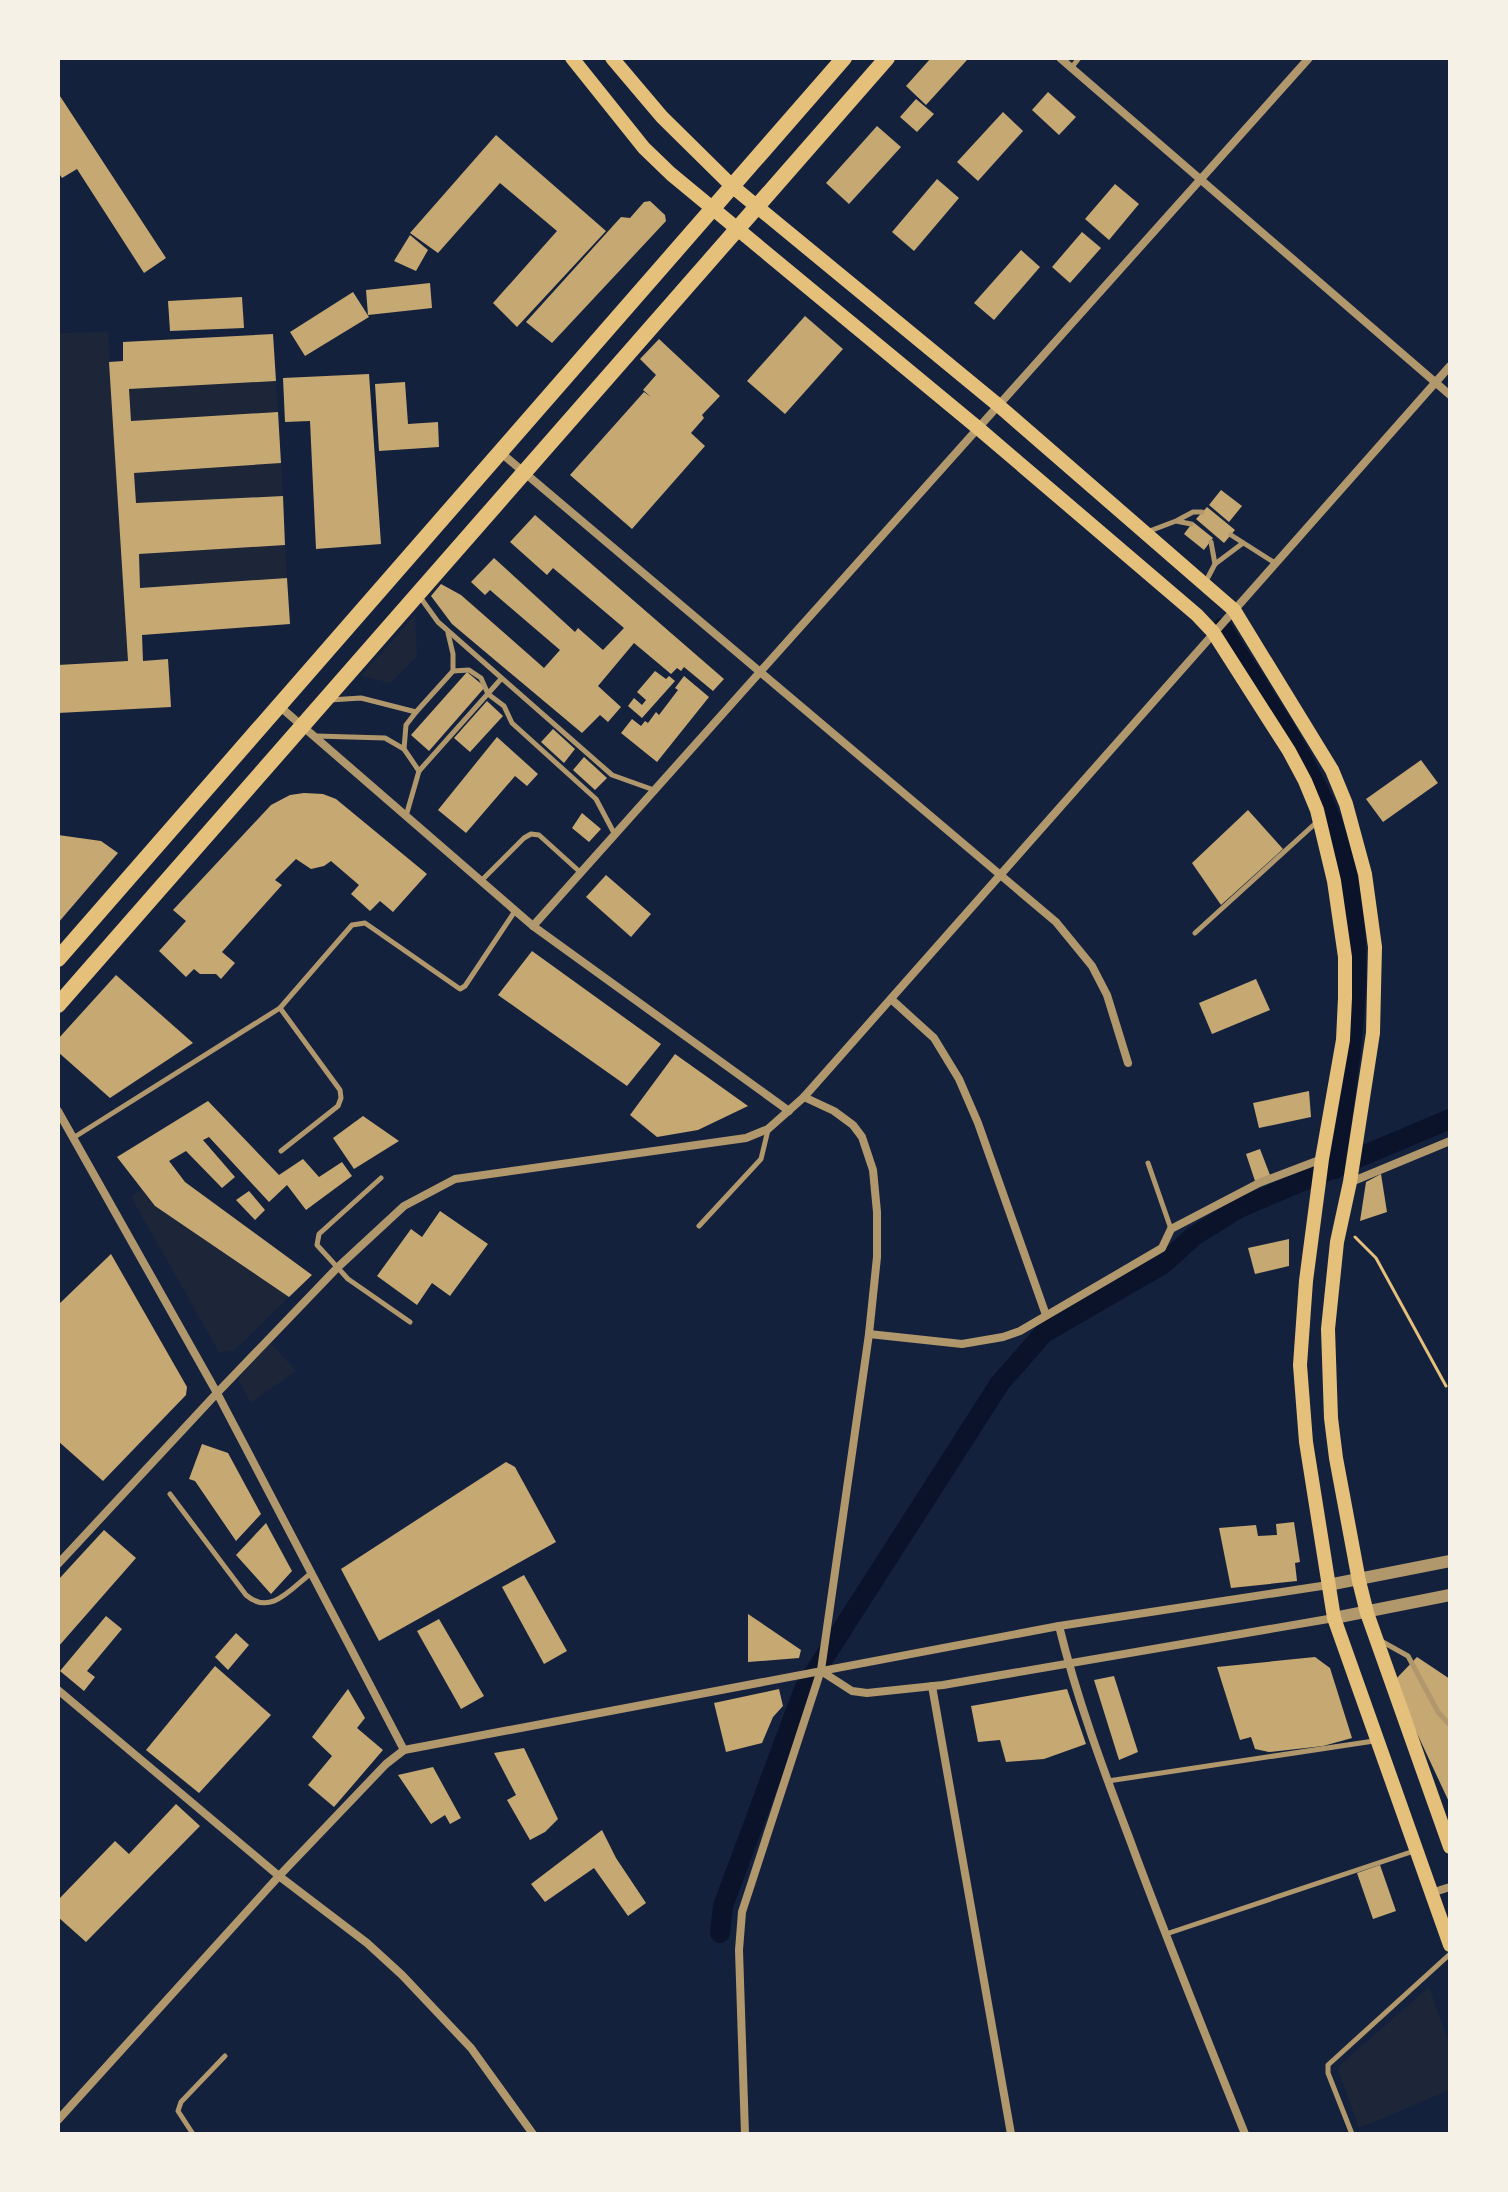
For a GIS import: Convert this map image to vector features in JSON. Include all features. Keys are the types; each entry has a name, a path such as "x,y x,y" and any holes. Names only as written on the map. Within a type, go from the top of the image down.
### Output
{"main road":[{"path":"572,58 644,148 712,209 978,428 1197,615 1213,632 1305,781 1320,819 1334,881 1345,957 1343,1040 1322,1159 1306,1281 1300,1365 1306,1442 1334,1618 1450,1945"},
{"path":"612,58 662,117 732,186 998,405 1234,610 1332,770 1346,804 1365,874 1375,947 1373,1033 1341,1223 1328,1329 1336,1458 1367,1613 1450,1847"},
{"path":"58,959 844,58"},
{"path":"58,1005 308,731 325,701 887,58"}],"street":[{"path":"1060,58 1450,395"},
{"path":"533,926 1309,58"},
{"path":"58,1564 337,1268 404,1206 455,1179 746,1138 768,1129 789,1111 1450,366"},
{"path":"500,452 1056,922 1092,966 1107,995 1128,1063"},
{"path":"278,705 533,926 789,1111"},
{"path":"891,999 934,1038 959,1079 978,1123 1046,1315"},
{"path":"745,2134 739,1950 742,1912 821,1670 869,1334 877,1257 873,1170 862,1137 853,1125 834,1111 804,1097"},
{"path":"58,1111 217,1393 404,1750"},
{"path":"1350,1182 1450,1141"},
{"path":"869,1334 962,1344 984,1342 1020,1331 1162,1248 1171,1229 1259,1183 1322,1159"},
{"path":"58,2120 279,1876 386,1764 404,1750 1059,1626 1359,1581 1450,1561"},
{"path":"821,1670 852,1691 867,1693 932,1686 1367,1613 1450,1595"},
{"path":"1059,1626 1068,1664 1108,1781 1165,1935 1245,2134"},
{"path":"932,1686 1011,2134"},
{"path":"58,1690 279,1876 367,1943 439,2011 497,2081 533,2134"},
{"path":"1431,1893 1450,1887"}],"lane":[{"path":"1071,68 1079,58"},
{"path":"1145,533 1193,512 1202,512"},
{"path":"1176,521 1191,524"},
{"path":"1231,535 1275,564"},
{"path":"1211,542 1215,564"},
{"path":"1204,584 1215,564 1243,543"},
{"path":"423,589 419,594 427,609 447,631 612,775 654,790"},
{"path":"404,749 406,725 453,671 453,654 447,631"},
{"path":"453,671 469,670 481,678 488,694 504,706 512,723 596,799 614,834"},
{"path":"406,817 419,771 502,678"},
{"path":"325,701 361,698 416,712"},
{"path":"308,731 385,738 404,749 419,771"},
{"path":"1195,933 1320,819"},
{"path":"481,881 531,834 539,835 580,872"},
{"path":"73,1138 280,1008 352,925 360,923 462,988 515,911"},
{"path":"280,1008 340,1090 341,1098 338,1106 281,1151"},
{"path":"699,1226 761,1159 768,1129"},
{"path":"1148,1163 1171,1229"},
{"path":"381,1178 317,1239 317,1245 337,1268 410,1322"},
{"path":"170,1494 255,1603 276,1601 310,1574"},
{"path":"1376,1639 1408,1656 1438,1712 1450,1725"},
{"path":"1108,1781 1379,1740"},
{"path":"1165,1935 1416,1850"},
{"path":"1352,2134 1328,2073 1328,2065 1450,1954"},
{"path":"193,2134 178,2111 181,2102 225,2056"}],"path":[{"path":"1341,1223 1376,1258 1446,1386"}],"shaded area":[{"path":"108,332 128,661 58,665 58,333"},
{"path":"276,381 278,412 131,421 129,389"},
{"path":"281,463 283,496 136,503 134,473"},
{"path":"285,545 287,578 140,588 139,554"},
{"path":"415,615 417,656 391,683 361,676"},
{"path":"142,1189 155,1206 289,1297 234,1351 219,1352 131,1197"},
{"path":"270,1342 296,1371 251,1403 239,1381 240,1377"},
{"path":"1429,1987 1450,2047 1450,2090 1359,2128 1338,2069"}],"building":[{"path":"931,58 967,60 926,105 906,86"},
{"path":"1048,92 1076,117 1059,135 1032,110"},
{"path":"58,93 166,258 144,273 77,169 62,178 58,172"},
{"path":"916,99 934,114 917,132 900,117"},
{"path":"1003,112 1023,131 978,181 957,162"},
{"path":"877,126 901,147 849,204 826,183"},
{"path":"496,135 606,231 517,327 493,303 557,231 500,183 438,253 410,233"},
{"path":"937,179 959,198 914,251 892,232"},
{"path":"1115,184 1139,204 1109,240 1085,219"},
{"path":"650,201 665,215 666,221 552,343 526,322 621,217 630,218 644,202"},
{"path":"1082,232 1101,248 1070,283 1052,267"},
{"path":"410,235 428,250 416,271 394,261"},
{"path":"1021,250 1040,267 994,320 974,303"},
{"path":"430,283 432,308 368,315 366,290"},
{"path":"353,292 369,317 305,356 290,332"},
{"path":"242,297 244,328 170,331 168,301"},
{"path":"805,316 843,349 785,414 747,381"},
{"path":"273,334 276,381 129,389 131,421 278,412 281,463 134,473 136,503 283,496 285,545 139,554 140,588 287,578 290,624 142,635 143,661 168,659 171,707 58,713 58,665 128,661 109,362 123,361 123,342"},
{"path":"659,339 720,396 702,415 704,418 691,433 705,446 632,529 570,475 644,392 651,397 643,390 656,375 640,359"},
{"path":"369,374 381,544 316,549 310,421 285,422 283,378"},
{"path":"405,382 408,424 438,422 439,447 379,451 375,384"},
{"path":"1221,490 1242,506 1229,522 1209,505"},
{"path":"1207,507 1235,530 1224,543 1196,519"},
{"path":"535,515 724,679 713,691 684,667 681,671 677,668 671,674 634,643 598,686 621,707 608,722 600,715 582,733 452,624 431,596 441,584 461,595 544,668 560,650 490,590 485,595 471,582 494,558 575,632 578,628 603,650 624,628 553,568 547,575 510,542"},
{"path":"1193,522 1213,538 1204,550 1184,534"},
{"path":"655,671 675,681 642,718 628,706 634,698 642,705 646,700 637,692"},
{"path":"467,672 485,687 429,751 411,735"},
{"path":"684,676 709,697 657,762 621,733 632,719 641,726 645,721 648,723 656,712 659,715 678,690 675,688"},
{"path":"487,701 503,716 470,752 454,738"},
{"path":"553,729 575,749 564,763 541,742"},
{"path":"497,737 538,774 527,786 515,776 466,833 438,810"},
{"path":"584,757 607,778 595,790 573,770"},
{"path":"1421,760 1438,783 1383,822 1366,799"},
{"path":"323,794 336,799 427,874 393,912 380,901 370,911 351,894 359,885 331,861 311,869 296,859 275,880 282,885 222,952 235,963 221,979 216,974 200,974 194,969 186,977 159,951 186,921 173,910 271,805 290,795"},
{"path":"1248,810 1283,849 1221,905 1192,863"},
{"path":"582,813 601,829 589,842 572,828"},
{"path":"58,835 101,841 118,853 58,923"},
{"path":"606,875 651,914 631,937 586,897"},
{"path":"532,951 661,1044 627,1086 498,995"},
{"path":"116,975 193,1043 110,1098 58,1052 58,1039"},
{"path":"1256,979 1270,1010 1212,1034 1199,1003"},
{"path":"675,1054 748,1106 698,1130 657,1137 630,1115"},
{"path":"1309,1091 1311,1117 1259,1128 1253,1103"},
{"path":"208,1101 279,1175 303,1159 319,1177 342,1162 352,1176 306,1210 287,1185 269,1202 209,1137 203,1140 235,1177 222,1188 186,1151 169,1161 185,1182 312,1275 289,1297 155,1206 117,1157"},
{"path":"363,1116 399,1141 354,1169 333,1138"},
{"path":"1260,1149 1270,1175 1255,1181 1246,1154"},
{"path":"1381,1174 1387,1212 1360,1221 1366,1182"},
{"path":"249,1191 265,1210 255,1220 236,1200"},
{"path":"440,1211 488,1244 450,1296 432,1283 417,1305 377,1276 411,1229 422,1237"},
{"path":"1289,1239 1289,1266 1255,1274 1248,1248"},
{"path":"111,1254 187,1387 186,1395 103,1481 58,1441 58,1305"},
{"path":"202,1444 228,1453 261,1514 236,1541 195,1481 189,1479"},
{"path":"506,1462 515,1467 556,1542 379,1641 341,1569"},
{"path":"1294,1522 1300,1562 1295,1563 1297,1581 1231,1588 1219,1528 1256,1525 1258,1536 1277,1535 1276,1524"},
{"path":"266,1523 292,1571 271,1594 236,1555"},
{"path":"104,1530 136,1558 58,1647 58,1580"},
{"path":"524,1575 567,1651 544,1664 502,1587"},
{"path":"748,1614 801,1650 799,1658 748,1662"},
{"path":"106,1616 122,1629 87,1671 95,1677 84,1691 60,1671"},
{"path":"439,1619 484,1696 461,1709 417,1631"},
{"path":"236,1633 249,1645 228,1670 215,1657"},
{"path":"1315,1657 1330,1668 1352,1738 1323,1746 1269,1752 1255,1749 1251,1737 1240,1740 1217,1667"},
{"path":"1417,1657 1450,1679 1450,1804 1393,1682"},
{"path":"215,1666 271,1715 199,1793 146,1750"},
{"path":"1114,1676 1138,1752 1119,1760 1094,1680"},
{"path":"348,1689 365,1718 357,1728 383,1750 334,1807 308,1785 332,1756 312,1737"},
{"path":"779,1689 783,1706 773,1717 762,1743 726,1752 714,1703"},
{"path":"1067,1689 1086,1744 1044,1759 1006,1762 1000,1740 978,1742 971,1706"},
{"path":"524,1748 558,1819 545,1832 530,1840 507,1800 516,1795 494,1753"},
{"path":"433,1767 461,1818 450,1824 445,1815 431,1824 398,1775"},
{"path":"176,1804 200,1826 86,1942 58,1917 58,1900 115,1841 129,1854"},
{"path":"602,1830 616,1858 646,1903 628,1916 594,1868 545,1902 531,1884"},
{"path":"1380,1865 1396,1911 1373,1919 1357,1873"}],"waterway":[{"path":"1222,628 1308,770 1331,819 1345,862 1353,905 1356,993 1335,1169"},
{"path":"720,1933 723,1906 804,1689 1000,1383 1044,1333 1163,1264 1194,1236 1239,1208 1450,1119"}]}
